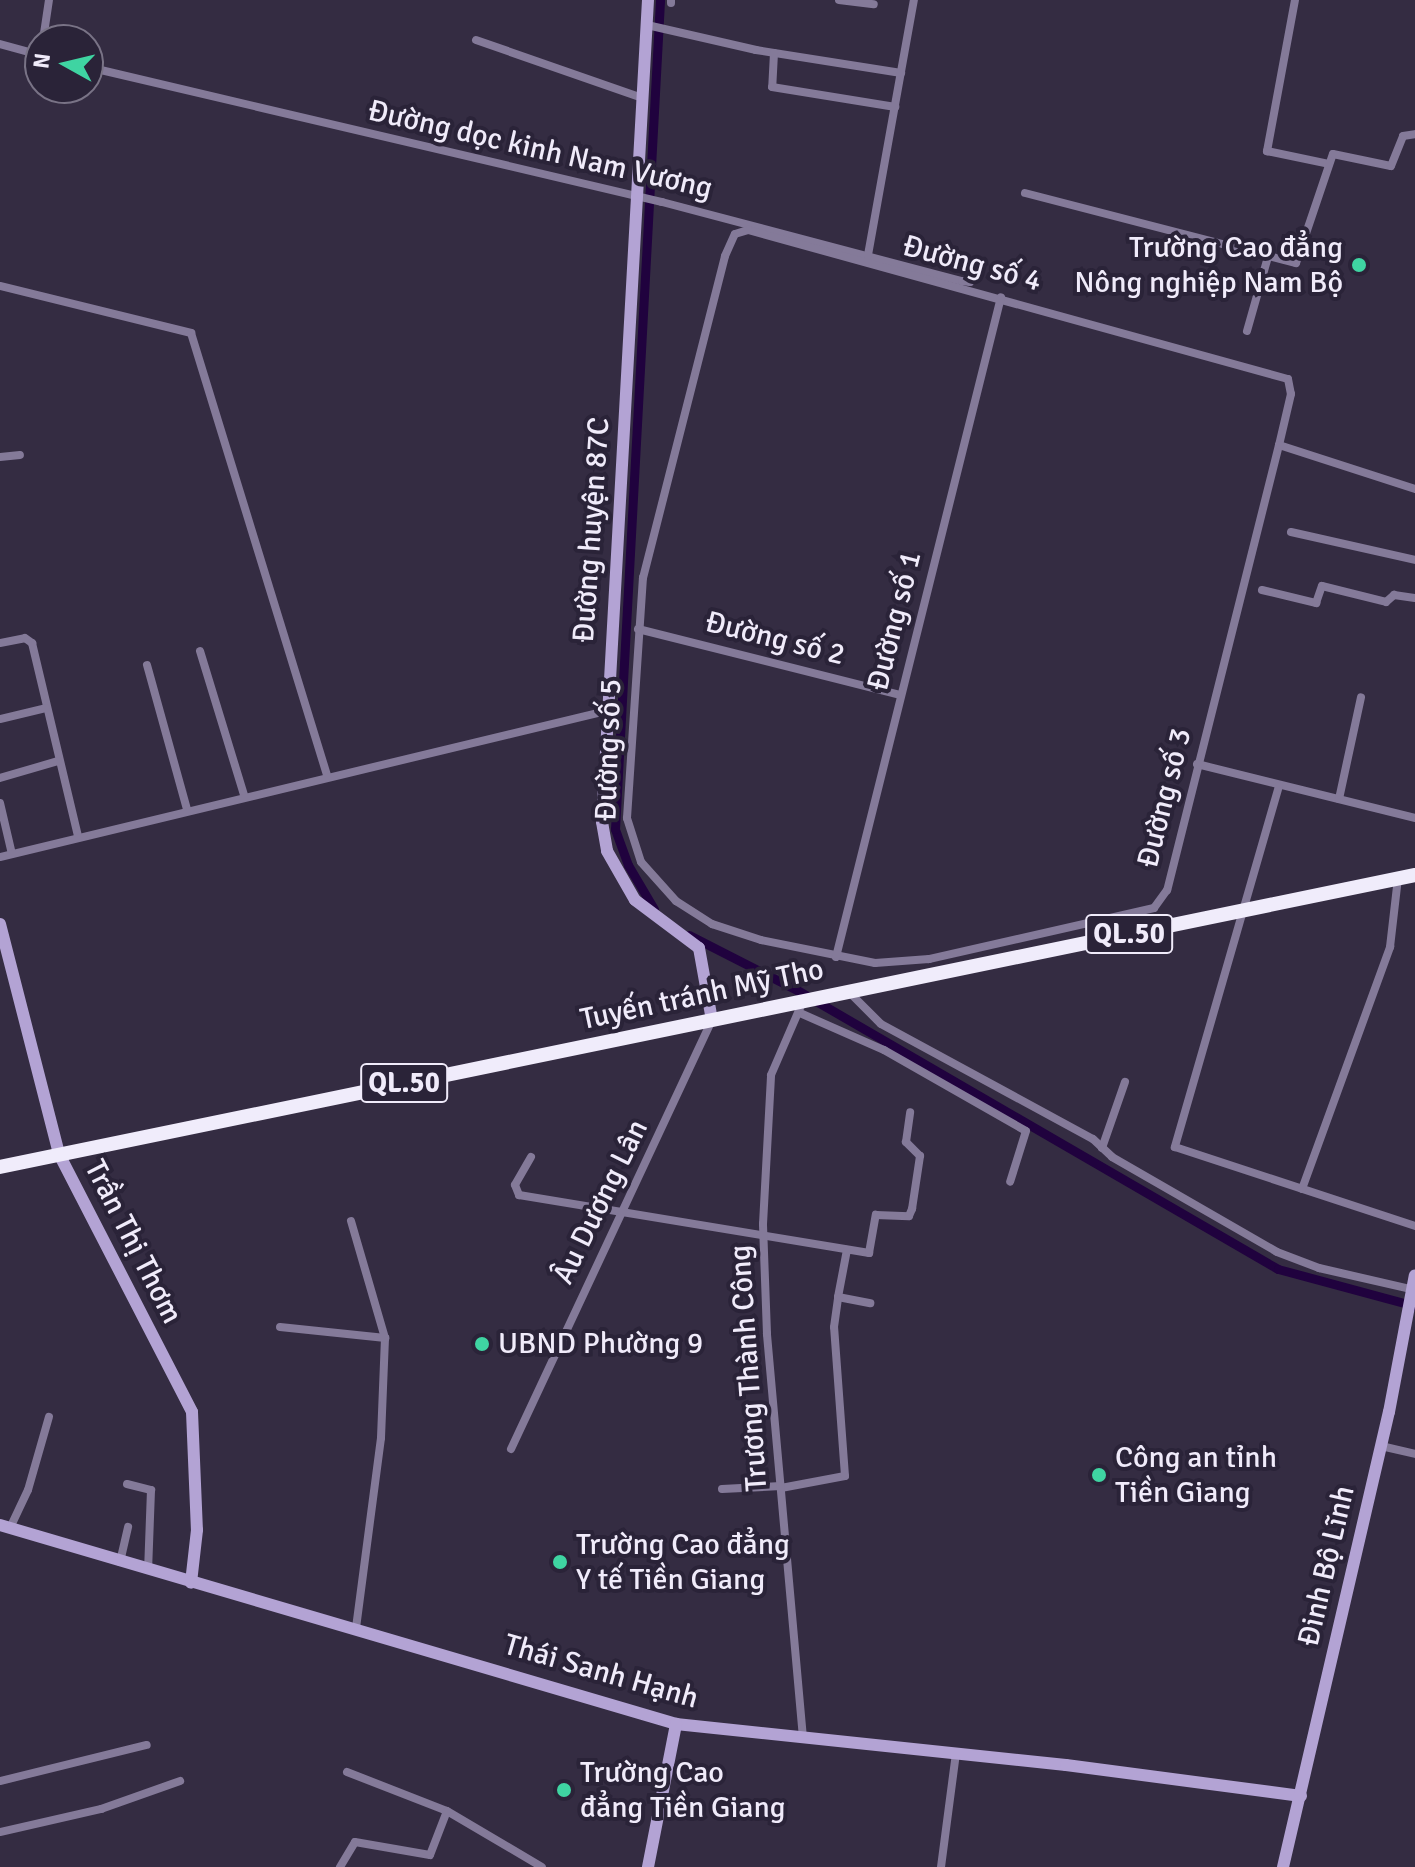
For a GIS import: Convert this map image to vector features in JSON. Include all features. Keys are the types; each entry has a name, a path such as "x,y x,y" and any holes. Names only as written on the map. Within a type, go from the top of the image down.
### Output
{"highway":[{"name":"Tuyến tránh Mỹ Tho","path":"0,1167 712,1020 804,1004 930,966 1110,938 1415,875"}],"street":[{"path":"45,24 49,0"},
{"name":"Đường huyện 87C","path":"648,0 650,26 643,98 647,199 606,711 602,822 607,851 643,909 699,948 712,1020"},
{"path":"839,0 874,4"},
{"path":"868,255 914,0"},
{"path":"1295,0 1267,151 1329,164"},
{"path":"650,26 774,53 901,73"},
{"path":"476,40 643,98"},
{"path":"0,44 24,51"},
{"path":"774,53 772,87 895,107"},
{"name":"Đường dọc kinh Nam Vương","path":"104,71 647,199 962,281 970,282 973,272"},
{"path":"1025,193 1292,263 1301,260 1329,164 1337,152 1394,165 1403,136 1415,134"},
{"name":"Đường số 4","path":"735,234 748,230 1001,297 1288,379"},
{"name":"Đường số 5","path":"735,234 725,256 647,558 638,629 627,818 641,862 676,901 712,924 836,957"},
{"path":"1247,331 1268,257"},
{"path":"0,286 191,333 327,775"},
{"name":"Đường số 1","path":"836,957 1001,297"},
{"name":"Đường số 3","path":"836,957 930,966 1163,901 1279,445 1291,394 1288,379"},
{"path":"1279,445 1415,489"},
{"path":"0,457 20,455"},
{"path":"1291,532 1415,560"},
{"path":"1262,590 1316,603 1322,586 1386,602 1394,595 1415,598"},
{"name":"Đường số 2","path":"638,629 901,695"},
{"path":"0,643 30,639 78,836"},
{"path":"200,651 244,795"},
{"path":"147,665 187,809"},
{"path":"1339,799 1361,697"},
{"path":"0,719 46,708"},
{"path":"0,857 327,775 606,711"},
{"path":"0,778 58,761"},
{"path":"1197,764 1415,818"},
{"path":"1279,786 1175,1147 1415,1226"},
{"path":"0,803 12,854"},
{"path":"1302,1189 1390,947 1398,877"},
{"path":"1106,919 1110,938"},
{"name":"Trần Thị Thơm","path":"0,924 59,1154 192,1412 197,1530 191,1583"},
{"path":"846,992 881,1024 1291,1259 1411,1295"},
{"path":"804,1004 1026,1131 1010,1182"},
{"name":"Trương Thành Công","path":"803,1738 781,1487 764,1238 771,1075 804,1004"},
{"name":"Âu Dương Lân","path":"511,1449 712,1020"},
{"path":"1102,1148 1125,1082"},
{"path":"531,1157 517,1180 519,1195 869,1253 878,1213 909,1216 920,1156 906,1142 910,1112"},
{"path":"351,1221 385,1338 381,1438 356,1628"},
{"path":"722,1489 820,1485 842,1479 847,1473 834,1327 847,1250"},
{"name":"Đinh Bộ Lĩnh","path":"1283,1867 1381,1446 1415,1275"},
{"path":"838,1297 870,1303"},
{"path":"280,1327 385,1338"},
{"path":"5,1526 28,1490 49,1417"},
{"path":"1381,1446 1415,1454"},
{"path":"127,1484 151,1490 148,1570"},
{"name":"Thái Sanh Hạnh","path":"5,1526 676,1724 956,1753 1301,1796"},
{"path":"120,1562 128,1527"},
{"path":"648,1867 676,1724"},
{"path":"0,1781 147,1745"},
{"path":"941,1867 956,1753"},
{"path":"347,1772 447,1811 542,1867"},
{"path":"0,1832 101,1809 180,1781"},
{"path":"340,1867 355,1842 430,1855 447,1811"}],"waterway":[{"path":"654,909 628,865 615,829 660,0"},
{"path":"689,935 797,990 1278,1269 1415,1306"}],"place":[{"name":"Trường Cao đẳng Nông nghiệp Nam Bộ","path":"1359,265"},
{"name":"UBND Phường 9","path":"482,1344"},
{"name":"Công an tỉnh Tiền Giang","path":"1099,1475"},
{"name":"Trường Cao đẳng Y tế Tiền Giang","path":"560,1562"},
{"name":"Trường Cao đẳng Tiền Giang","path":"564,1790"}]}
